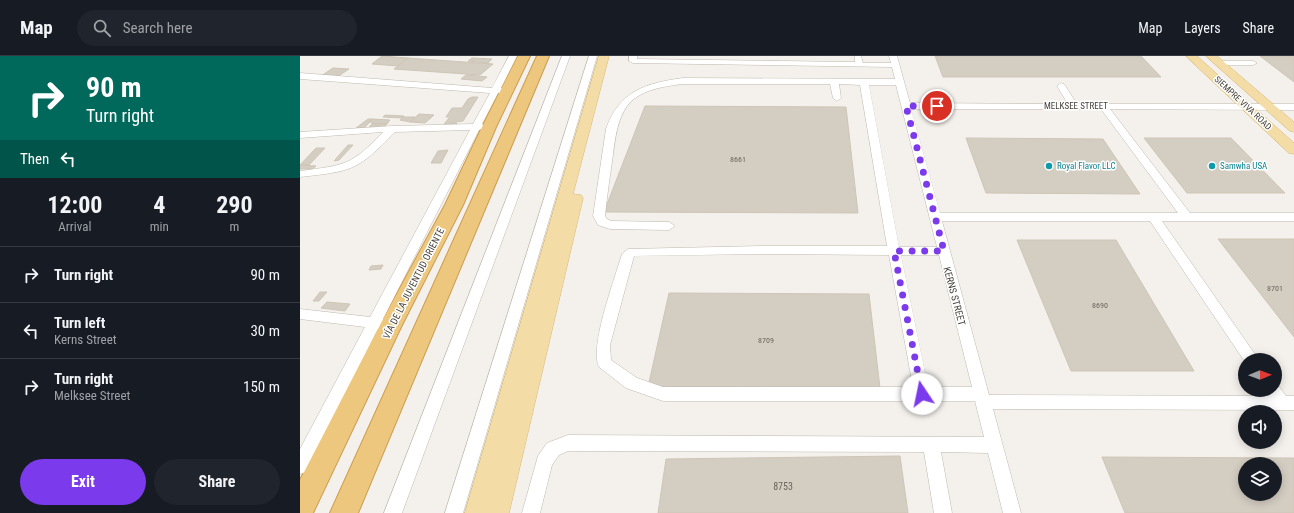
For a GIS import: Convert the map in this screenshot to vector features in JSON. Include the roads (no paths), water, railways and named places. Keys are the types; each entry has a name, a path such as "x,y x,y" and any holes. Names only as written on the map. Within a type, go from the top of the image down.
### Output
{"highway":[{"name":"VÍA DE LA JUVENTUD ORIENTE","path":"300,509 383,324 412,284 454,205 482,127 501,91 524,56"},
{"path":"344,513 543,56"},
{"path":"454,205 445,234 447,237 460,234 472,209 479,203"},
{"path":"412,284 439,252 451,249 453,252 446,281"}],"main road":[{"path":"477,513 604,56"},
{"path":"497,513 612,56"},
{"name":"SIEMPRE VIVA ROAD","path":"1191,56 1294,150"},
{"name":"SIEMPRE VIVA ROAD","path":"1214,59 1294,128"}],"street":[{"path":"300,76 501,91 513,56"},
{"path":"393,513 566,56"},
{"path":"454,513 593,56"},
{"path":"633,56 633,61 859,65 894,60"},
{"path":"858,56 859,65"},
{"path":"1214,59 1253,63"},
{"name":"KERNS STREET","path":"894,60 1012,513"},
{"path":"834,81 837,98"},
{"path":"669,226 610,226 602,222 599,216 614,116 621,104 638,92 671,82 900,82"},
{"path":"864,82 894,251 922,394"},
{"path":"1061,86 1074,106"},
{"name":"MELKSEE STREET","path":"906,106 1294,107"},
{"path":"1104,106 1187,217"},
{"path":"300,135 392,129 482,127 383,324 300,466"},
{"path":"300,174 342,169 351,165 359,160 392,129"},
{"path":"935,217 1294,217"},
{"path":"1153,217 1247,353"},
{"path":"944,251 761,250 632,252 628,254 603,345 604,363 624,380 646,390 663,394 922,394 982,398 1283,399"},
{"path":"300,314 383,324"},
{"path":"531,513 544,462 553,449 568,443 994,445"},
{"path":"931,445 943,513"}],"place":[{"name":"Royal Flavor LLC","path":"1049,166"},
{"name":"Samwha USA","path":"1212,166"}]}
